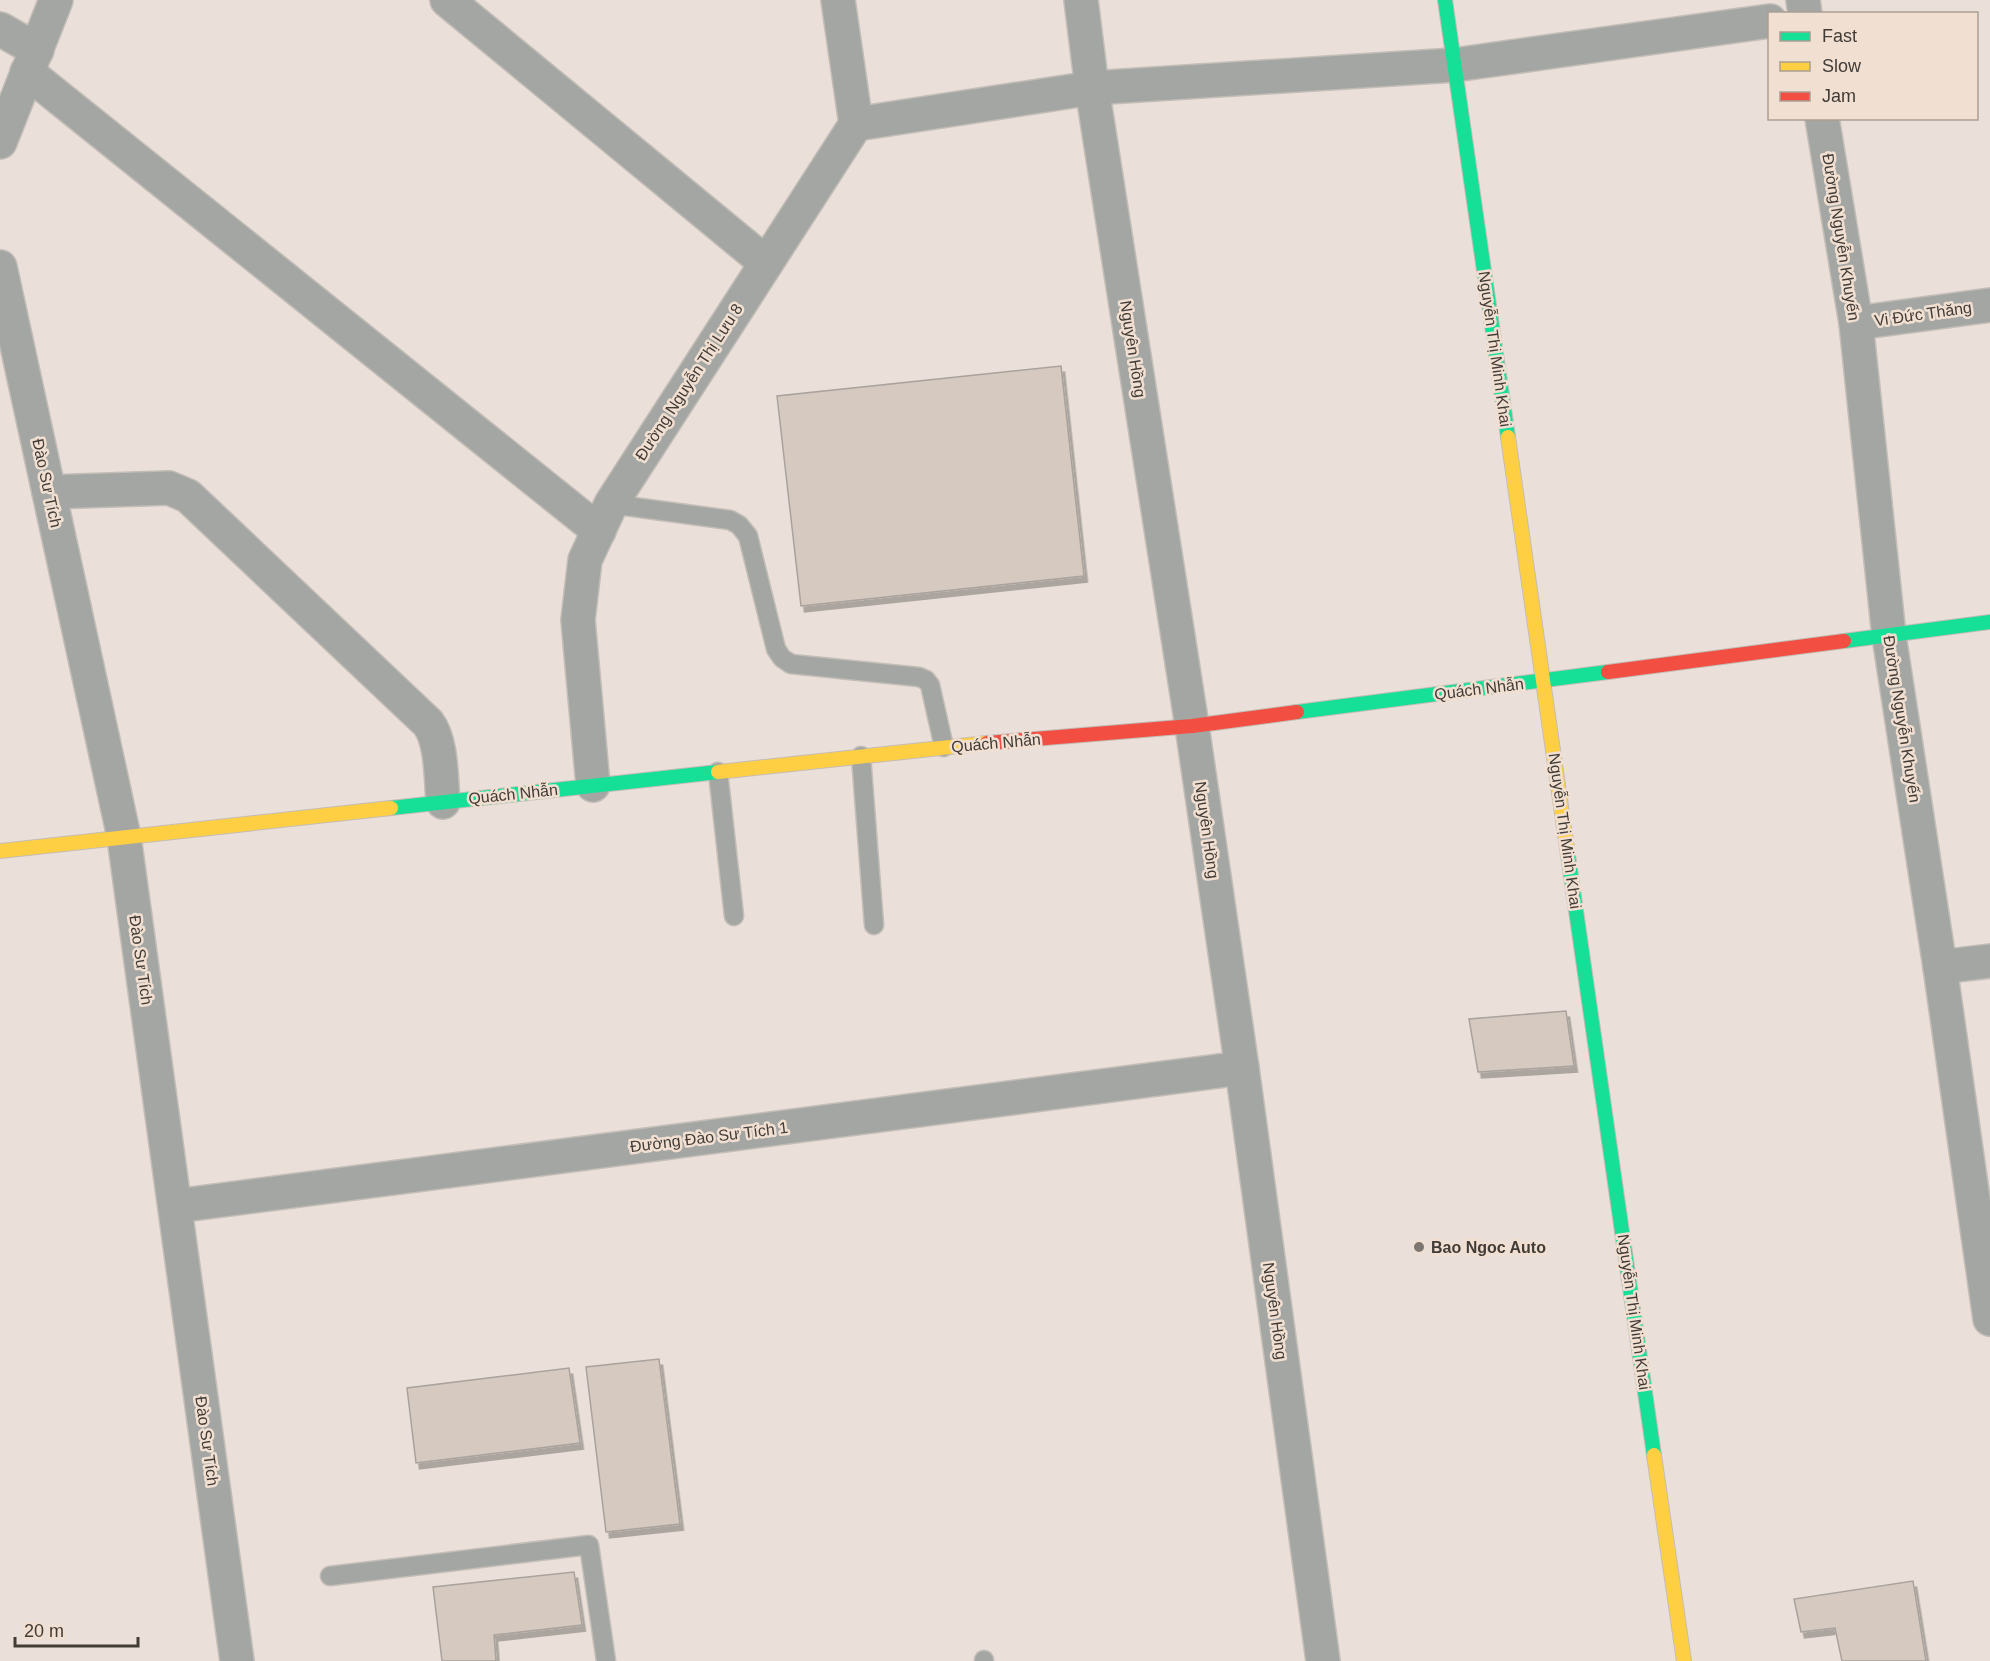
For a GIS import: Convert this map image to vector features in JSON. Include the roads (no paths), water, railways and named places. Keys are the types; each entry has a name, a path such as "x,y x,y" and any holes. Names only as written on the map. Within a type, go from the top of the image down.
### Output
{"street":[{"path":"0,142 56,0"},
{"path":"447,0 766,263"},
{"path":"838,0 856,124 1092,88 1454,65 1768,21"},
{"name":"Nguyên Hồng","path":"1081,0 1092,88 1192,726 1242,1068 1323,1661"},
{"name":"Nguyễn Thị Minh Khai","path":"1445,0 1684,1661"},
{"path":"0,29 32,61 605,517"},
{"name":"Đường Nguyễn Khuyến","path":"1822,120 1856,323 1889,636 1940,967 1990,1319"},
{"name":"Đường Nguyễn Thị Lưu 8","path":"593,785 578,620 585,560 605,517 856,124"},
{"name":"Đào Sư Tích","path":"0,267 124,837 237,1661"},
{"name":"Vi Đức Thăng","path":"1856,323 1990,304"},
{"path":"49,492 169,488 188,496 434,730 443,802"},
{"name":"Quách Nhẫn","path":"0,851 944,747 1192,726 1990,622"},
{"path":"1940,967 1990,961"},
{"name":"Đường Đào Sư Tích 1","path":"176,1206 1242,1068"}],"lane":[{"path":"605,517 730,520 739,525 748,536 776,649 782,658 791,663 920,677 926,680 930,685 944,747"},
{"path":"861,756 874,925"},
{"path":"718,772 734,916"},
{"path":"330,1576 589,1545 606,1661"}],"place":[{"name":"Bao Ngoc Auto","path":"1419,1247"}]}
